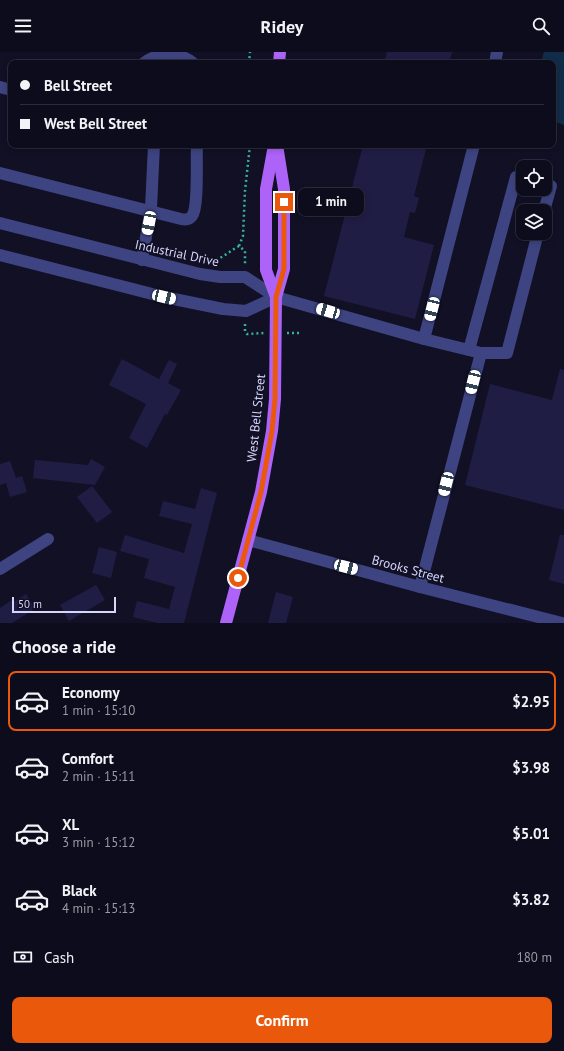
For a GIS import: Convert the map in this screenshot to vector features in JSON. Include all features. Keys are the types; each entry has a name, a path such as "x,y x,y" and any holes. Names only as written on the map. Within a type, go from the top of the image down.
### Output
{"main road":[{"name":"West Bell Street","path":"273,148 266,189 266,270 276,297"},
{"name":"West Bell Street","path":"226,623 261,492 272,431 275,399 276,297 284,269 284,189 277,148"}],"street":[{"path":"148,60 156,55 168,52 181,54 189,60"},
{"path":"142,260 151,212 154,148"},
{"path":"0,173 181,220 188,220 192,216 196,204 196,148"},
{"path":"424,338 473,148"},
{"path":"420,587 516,177"},
{"name":"Industrial Drive","path":"0,223 200,274 220,277 245,277 276,297 475,351 507,353 536,240"},
{"path":"0,255 164,297 223,309 246,311 276,297"},
{"path":"0,569 48,539"},
{"name":"Brooks Street","path":"248,540 420,587 562,623"}],"path":[{"path":"204,260 212,261 224,256 238,246 243,236 245,190 250,148"},
{"path":"238,246 245,251"}],"water":[{"path":"544,52 564,52 564,125 556,122 556,60 542,60"}],"building":[{"path":"387,52 452,52 450,60 385,60"},
{"path":"362,148 426,148 414,196 419,198 415,213 410,212 404,237 434,245 415,319 324,296"},
{"path":"122,359 159,379 169,360 177,364 168,383 181,390 167,415 165,414 147,448 129,438 146,404 109,385"},
{"path":"560,369 564,370 564,510 465,485 490,384 552,400"},
{"path":"91,459 105,467 95,485 33,478 35,460 88,465"},
{"path":"10,461 16,478 22,476 27,492 10,497 6,483 0,485 0,464"},
{"path":"92,486 112,512 97,523 77,497"},
{"path":"201,488 217,493 184,623 157,623 133,617 137,601 169,609 175,587 144,578 149,559 120,551 125,535 184,553 192,524 159,516 163,501 195,509"},
{"path":"560,535 564,535 564,584 549,580"},
{"path":"99,547 117,552 111,578 92,573"},
{"path":"96,585 105,600 69,621 60,605"},
{"path":"276,592 293,597 286,623 268,623"},
{"path":"26,594 35,609 12,623 0,623 0,608 12,600 13,602"}],"route":[{"path":"238,578 261,492 272,431 275,399 276,297 284,269 284,202"}]}
